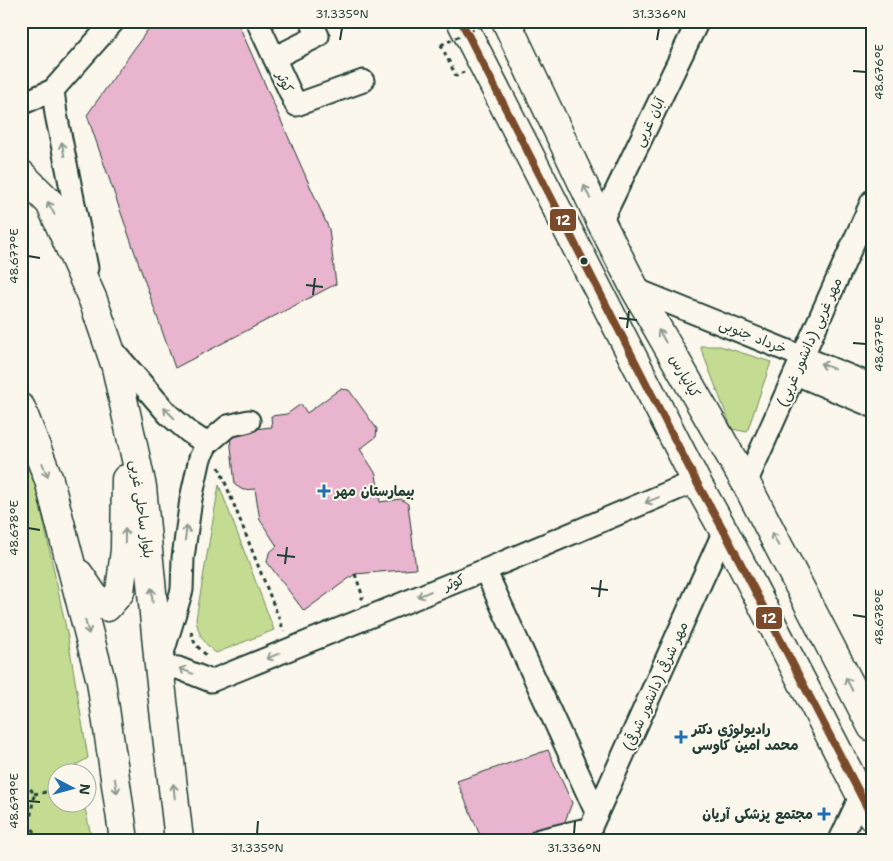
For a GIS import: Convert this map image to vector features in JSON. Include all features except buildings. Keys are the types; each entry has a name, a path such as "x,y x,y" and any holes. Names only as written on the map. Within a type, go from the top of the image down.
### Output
{"main road":[{"path":"461,21 696,481 866,806"},
{"name":"کیانپارس","path":"506,21 601,222 635,289 746,483 872,727"},
{"name":"بلوار ساحلی غربی","path":"21,174 50,203 93,300 116,367 142,487 159,666 179,840"},
{"path":"21,408 49,480 101,681 124,840"},
{"path":"70,561 96,599 107,607 120,592 125,550 127,417"}],"street":[{"path":"21,104 52,90 114,21"},
{"name":"کوثر","path":"257,21 296,105 363,81"},
{"path":"274,58 318,36 310,21"},
{"name":"آبان غربی","path":"601,222 698,21"},
{"path":"52,90 93,300"},
{"name":"(دانشور غربی) مهر غربی","path":"746,483 872,201"},
{"name":"خرداد جنوبی","path":"635,289 799,365 872,406"},
{"path":"108,344 168,414 206,444"},
{"name":"خرداد جنوبی","path":"799,365 872,385"},
{"path":"213,672 159,666 182,590 182,558 191,499 200,458 206,444 228,426 249,421"},
{"name":"کوثر","path":"213,672 485,570 696,481"},
{"name":"مهر شرقی (دانشور شرقی)","path":"591,827 724,532"},
{"path":"485,570 591,827 540,840"},
{"path":"840,840 866,806"}],"path":[{"path":"456,76 441,45 491,21"},
{"path":"216,472 218,463 287,638"},
{"path":"354,574 363,597 359,604"},
{"path":"189,626 195,644 213,672"},
{"path":"21,776 34,794 28,823"},
{"path":"34,794 48,792"},
{"path":"21,825 28,823"},
{"path":"28,823 37,834 38,840"}],"green space":[{"path":"700,346 720,346 771,362 747,432 732,429"},
{"path":"21,441 32,466 68,638 88,758 78,764 48,764 48,814 86,814 92,840 21,840"},
{"path":"219,485 274,630 216,653 202,638 196,619"}],"transit line":[{"name":"12","path":"461,21 696,481 724,531 872,817"}],"place":[{"name":"بیمارستان مهر","path":"324,491"},
{"name":"رادیولوژی دکتر محمد امین کاوسی","path":"681,737"},
{"name":"مجتمع پزشکی آریان","path":"824,814"}]}
